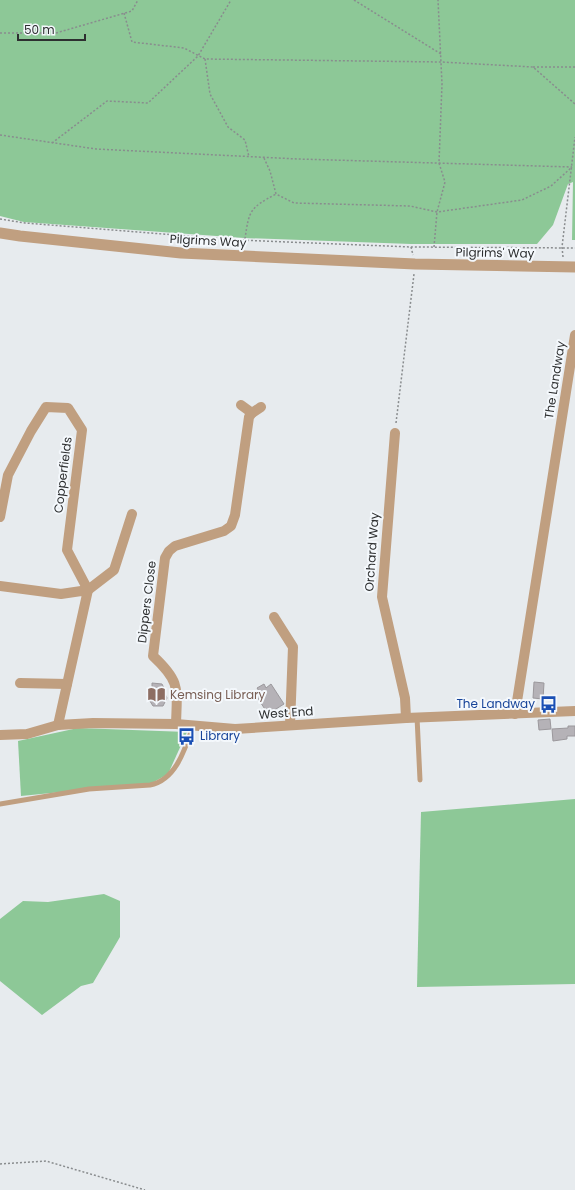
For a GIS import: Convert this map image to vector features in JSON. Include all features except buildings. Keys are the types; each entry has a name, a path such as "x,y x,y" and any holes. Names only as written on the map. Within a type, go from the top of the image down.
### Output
{"street":[{"name":"Pilgrims Way","path":"0,233 181,253 416,264"},
{"name":"Pilgrims' Way","path":"416,264 575,267"},
{"name":"The Landway","path":"515,714 575,335"},
{"path":"242,405 252,412 261,407"},
{"name":"Copperfields","path":"0,517 8,475 31,431 46,407 68,408 82,430 67,550 88,590"},
{"name":"Dippers Close","path":"176,724 177,688 169,671 153,656 165,558 169,551 175,546 224,531 231,526 235,515 249,418 252,412"},
{"name":"Orchard Way","path":"395,433 382,597 404,698 406,718"},
{"path":"0,586 61,594 88,590 114,570 132,514"},
{"path":"58,725 88,590"},
{"path":"274,617 293,648 290,725"},
{"path":"20,683 67,684"},
{"name":"West End","path":"0,735 27,734 58,725 93,723 176,724 235,729 417,717 575,711"}],"lane":[{"path":"417,717 420,780"},
{"path":"0,804 89,789 150,785 159,783 171,774 177,764 193,726"}],"path":[{"path":"0,34 56,33 132,11 138,0"},
{"path":"52,143 107,101 148,102 198,56 231,0"},
{"path":"354,0 441,54"},
{"path":"434,247 436,212 445,182 439,163 441,54 438,0"},
{"path":"124,13 132,42 184,48 205,59 441,62 533,67 575,67"},
{"path":"205,59 210,94 228,127 245,140 249,157"},
{"path":"533,67 575,104"},
{"path":"0,134 96,149 264,158 572,167"},
{"path":"563,266 562,247 575,137"},
{"path":"264,158 270,170 276,194 294,203 410,206 436,212 522,200 551,186 572,167"},
{"path":"245,240 248,215 261,202 276,194"},
{"path":"0,219 25,224 245,240 434,247 575,248"},
{"path":"395,433 416,264"},
{"path":"0,1164 46,1161 146,1190"}],"green space":[{"path":"0,0 575,0 575,240 572,240 573,182 568,184 553,225 537,244 411,244 244,238 24,222 0,216"},
{"path":"78,728 187,732 168,774 152,783 21,796 18,741"},
{"path":"575,799 575,984 417,987 421,812"},
{"path":"104,894 120,901 120,937 93,983 81,986 42,1015 0,981 0,919 23,901 48,902"}],"place":[{"name":"Kemsing Library","path":"157,695"},
{"name":"The Landway","path":"548,704"},
{"name":"Library","path":"187,736"}]}
